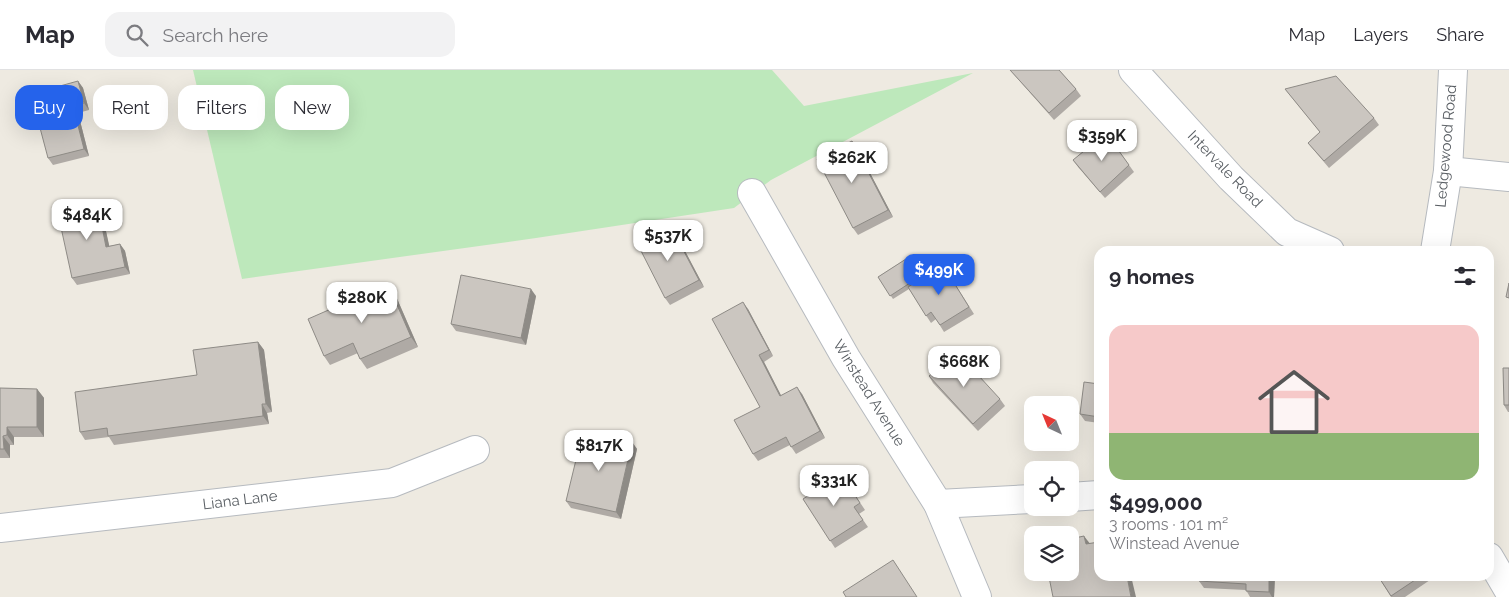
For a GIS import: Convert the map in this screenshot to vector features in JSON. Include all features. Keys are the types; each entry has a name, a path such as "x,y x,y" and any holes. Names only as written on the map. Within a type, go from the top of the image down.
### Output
{"street":[{"name":"Intervale Road","path":"1134,70 1231,178 1287,232 1319,246"},
{"name":"Ledgewood Road","path":"1435,246 1448,170 1453,70"},
{"path":"1448,170 1509,178"},
{"name":"Winstead Avenue","path":"752,193 846,358 938,504 977,597"},
{"name":"Liana Lane","path":"0,528 392,483 475,450"},
{"path":"1079,496 1094,495"},
{"path":"938,504 1024,499"},
{"path":"1494,565 1509,590"}],"green space":[{"path":"193,70 772,70 804,106 973,73 771,180 734,208 242,279 207,130 265,130 265,85 197,85"}],"building":[{"path":"1010,70 1059,70 1076,89 1049,113"},
{"path":"1336,76 1374,118 1324,161 1308,143 1320,132 1285,89"},
{"path":"78,81 79,85 64,85"},
{"path":"41,130 79,130 84,149 48,158"},
{"path":"1106,133 1129,165 1100,192 1073,160"},
{"path":"852,141 888,210 853,228 817,159"},
{"path":"97,201 106,247 120,244 125,267 72,278 57,209"},
{"path":"670,225 699,280 665,298 637,243"},
{"path":"906,259 919,277 890,296 878,277"},
{"path":"943,265 969,307 940,325 931,312 926,316 908,287"},
{"path":"461,275 531,289 521,338 451,324"},
{"path":"1509,283 1509,298 1506,297"},
{"path":"388,284 411,337 360,359 353,343 324,356 308,319"},
{"path":"743,302 769,350 759,355 780,396 797,387 820,431 791,447 786,437 753,454 734,420 760,407 712,319"},
{"path":"258,342 266,404 262,404 263,416 108,436 107,428 80,432 75,392 197,375 193,350"},
{"path":"956,351 1000,399 973,424 929,376"},
{"path":"1503,368 1509,368 1509,405 1504,405"},
{"path":"1084,382 1094,383 1094,416 1080,414"},
{"path":"0,388 37,389 37,427 7,427 7,435 3,436 4,449 0,449"},
{"path":"583,431 632,442 616,512 566,501"},
{"path":"841,474 860,503 854,507 863,520 830,541 803,499"},
{"path":"1084,536 1086,544 1094,543 1094,581 1128,581 1131,597 1053,597 1050,581 1079,581 1079,537"},
{"path":"893,560 917,597 846,597 843,592"},
{"path":"1199,581 1269,581 1269,592 1246,591 1246,584"},
{"path":"1381,581 1414,581 1391,596"}]}
